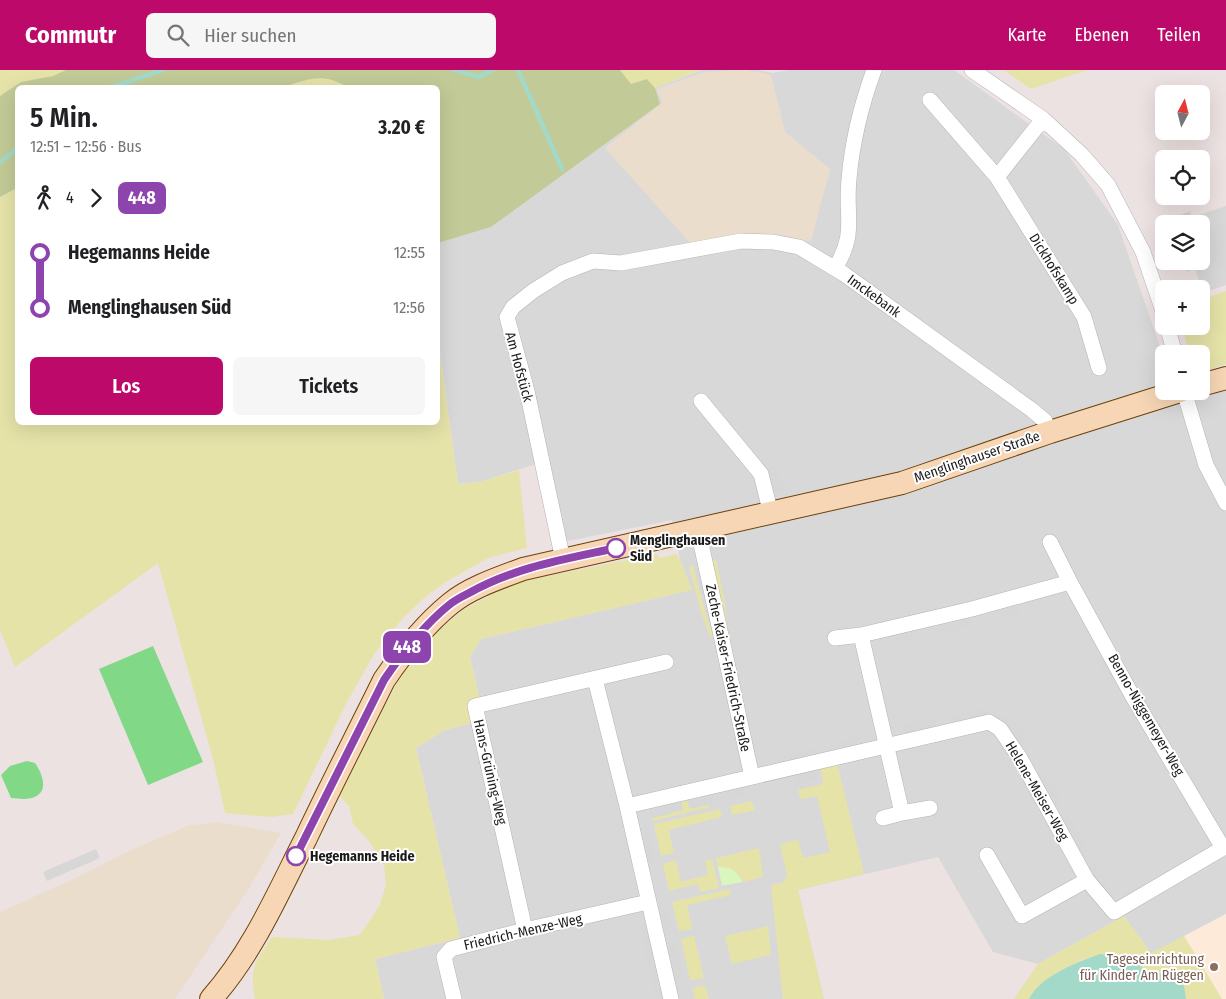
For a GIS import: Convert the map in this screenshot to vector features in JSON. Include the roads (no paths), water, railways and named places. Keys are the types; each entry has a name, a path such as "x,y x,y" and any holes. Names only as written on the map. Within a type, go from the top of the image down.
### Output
{"street":[{"name":"Imckebank","path":"874,70 865,94 848,179 849,224 847,245 843,256 834,268 1032,410 1045,421 1050,432"},
{"path":"972,70 1044,119 1082,155 1108,185 1143,252 1155,287"},
{"name":"Dickhofskamp","path":"930,100 997,177 1084,317 1099,368"},
{"path":"997,177 1044,119"},
{"name":"Am Hofstück","path":"563,560 526,391 509,329 507,318 513,307 520,300 562,273 593,261 621,263 741,241 773,242 799,247 834,268"},
{"path":"1210,382 1226,378"},
{"name":"Menglinghauser Straße","path":"217,997 255,937 384,680 401,654 420,632 451,603 498,578 523,570 902,483 1050,432 1155,399"},
{"path":"1187,400 1206,464 1226,503"},
{"path":"701,401 761,474 771,514"},
{"name":"Zeche-Kaiser-Friedrich-Straße","path":"698,530 752,777"},
{"name":"Benno-Niggemeyer-Weg","path":"1050,542 1133,697 1224,851 1114,912"},
{"path":"834,638 861,635 972,609 1070,582"},
{"path":"861,635 902,813"},
{"name":"Hans-Grüning-Weg","path":"525,930 474,706 666,662"},
{"path":"595,679 627,806 671,999"},
{"name":"Helene-Meiser-Weg","path":"627,806 984,722 994,724 1000,729 1020,758 1087,880 1114,912"},
{"path":"882,818 930,808"},
{"path":"987,855 1022,916 1087,880"},
{"name":"Friedrich-Menze-Weg","path":"454,999 444,957 451,949 648,902"}],"waterway":[{"path":"117,85 163,70"},
{"path":"454,70 479,77 493,70"},
{"path":"518,70 562,169"},
{"path":"0,162 15,150"}],"place":[{"name":"Menglinghausen Süd","path":"616,548"},
{"name":"Hegemanns Heide","path":"296,856"},
{"name":"Tageseinrichtung für Kinder Am Rüggen","path":"1214,967"}]}
